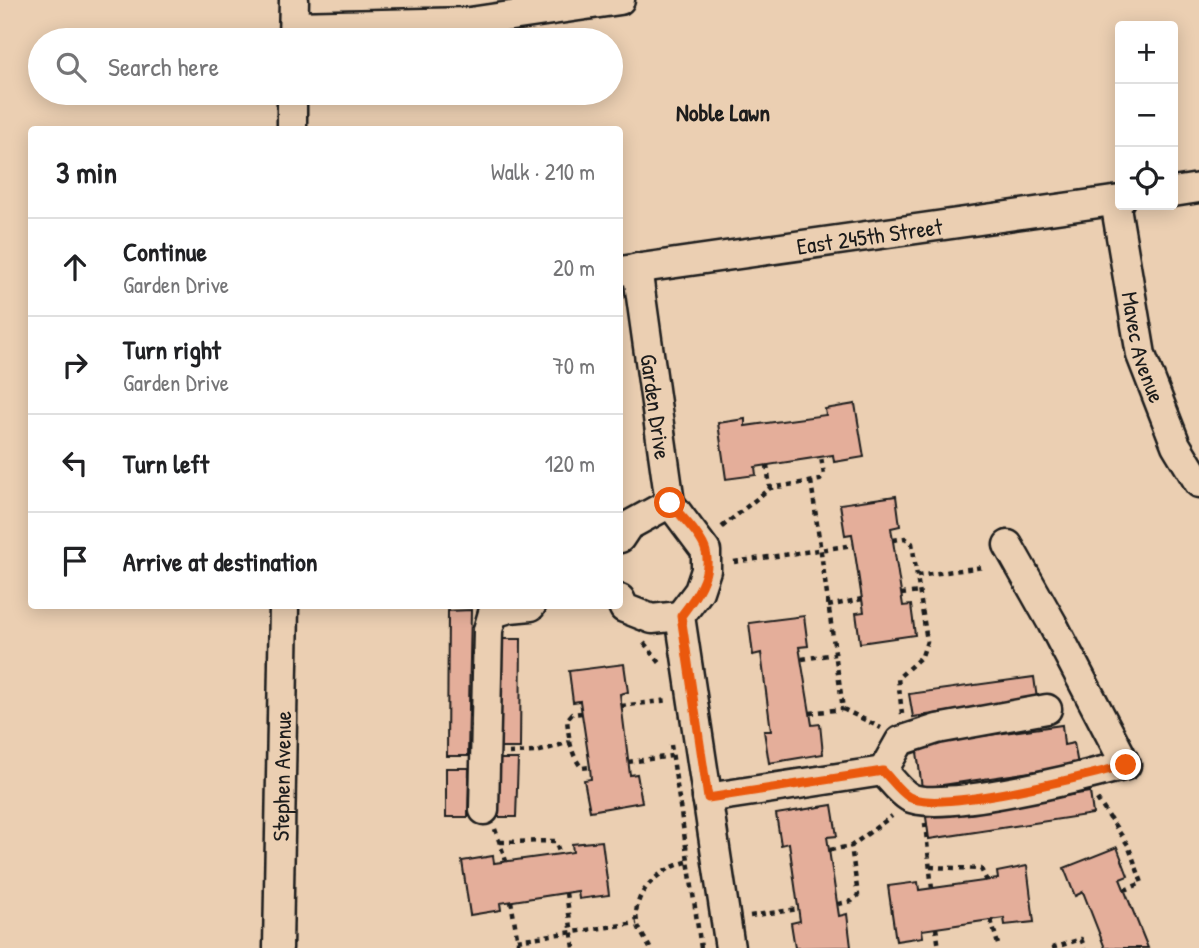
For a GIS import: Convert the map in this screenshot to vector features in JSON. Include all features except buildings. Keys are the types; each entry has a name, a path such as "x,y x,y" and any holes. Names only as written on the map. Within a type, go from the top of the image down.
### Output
{"street":[{"path":"294,22 470,22 621,0"},
{"path":"292,105 292,126"},
{"path":"1178,191 1199,188"},
{"name":"East 245th Street","path":"628,269 1115,201"},
{"name":"Mavec Avenue","path":"1119,210 1141,355 1176,445 1199,483"},
{"name":"Garden Drive","path":"628,269 670,503 706,551 706,570 699,592 681,616"},
{"path":"623,534 628,526 670,503"},
{"path":"883,771 910,798 945,802 1058,783 1126,765 1008,545"},
{"path":"623,606 652,618 681,616 730,948"},
{"name":"Stephen Avenue","path":"278,948 284,609"},
{"path":"489,819 488,630 493,613 507,609"},
{"path":"883,771 900,741 937,729 1047,709"},
{"path":"708,798 883,771"}],"path":[{"path":"722,527 771,488 820,480 824,475 821,457"},
{"path":"767,465 771,488"},
{"path":"811,481 843,709"},
{"path":"893,540 905,538 912,543 927,641 922,656 898,678 902,718"},
{"path":"734,562 854,545"},
{"path":"917,576 983,567"},
{"path":"901,594 920,592"},
{"path":"828,606 862,599"},
{"path":"637,640 647,644 660,661 662,674"},
{"path":"802,659 835,654"},
{"path":"663,687 665,701"},
{"path":"621,706 676,699"},
{"path":"810,713 843,709 890,733"},
{"path":"582,713 572,714 568,720 570,742 582,768 590,767"},
{"path":"498,753 537,752 570,742"},
{"path":"671,742 701,948"},
{"path":"628,762 686,754"},
{"path":"1093,792 1128,845 1142,883 1125,890"},
{"path":"830,850 851,846 902,809"},
{"path":"924,817 932,889"},
{"path":"489,819 506,862"},
{"path":"499,842 555,841 560,854"},
{"path":"838,904 852,901 858,895 851,846"},
{"path":"650,948 637,923 638,903 658,875 674,865 687,862"},
{"path":"930,867 981,869 987,881"},
{"path":"566,893 574,948"},
{"path":"511,901 519,948"},
{"path":"742,918 798,909"},
{"path":"991,920 999,948"},
{"path":"517,940 637,923"},
{"path":"936,928 939,948"},
{"path":"1052,948 1082,939 1085,948"}],"district":[{"name":"Noble Lawn","path":"723,112"}],"route":[{"path":"670,503 706,551 706,570 699,592 681,616 708,798 883,771 910,798 945,802 1058,783 1126,765"}]}
